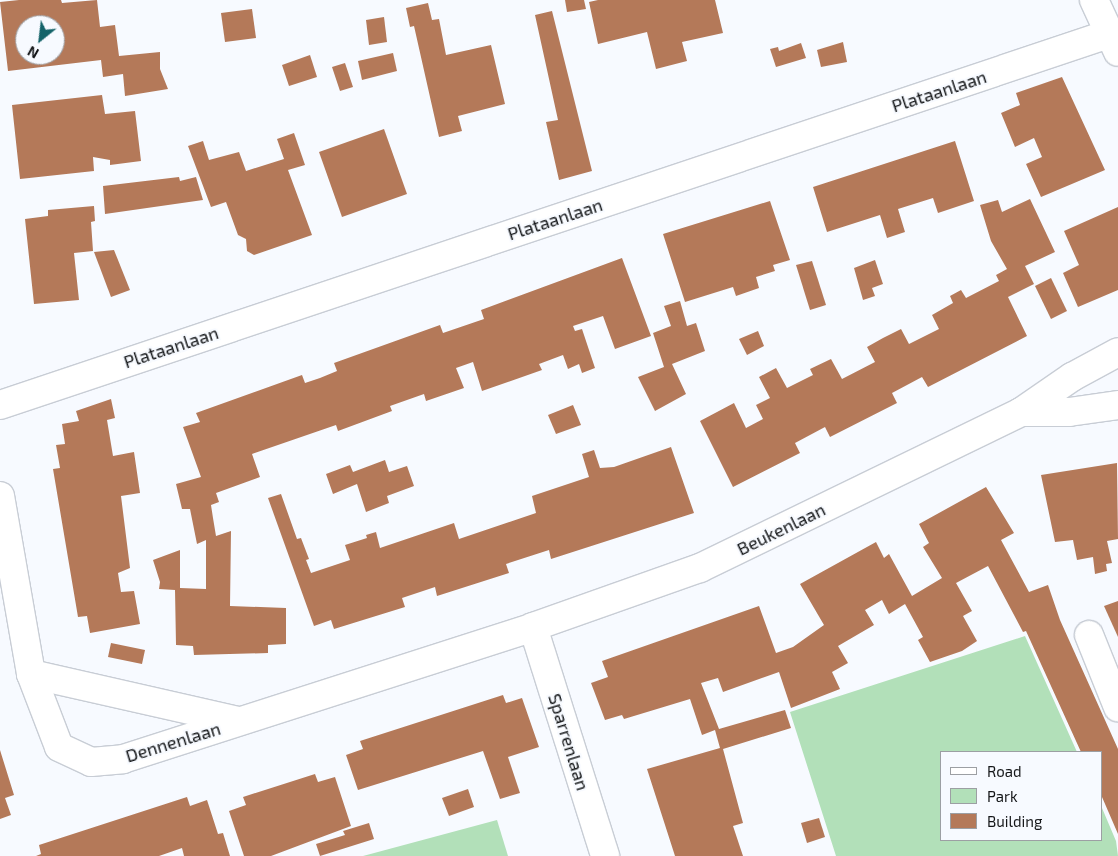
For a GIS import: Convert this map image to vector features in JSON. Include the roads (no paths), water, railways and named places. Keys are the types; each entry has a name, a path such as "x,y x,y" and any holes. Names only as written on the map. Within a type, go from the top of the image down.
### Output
{"street":[{"path":"1094,0 1114,43"},
{"name":"Plataanlaan","path":"0,404 1114,43"},
{"name":"Beukenlaan","path":"534,627 700,568 1021,412 1072,377 1118,352"},
{"name":"Beukenlaan","path":"1021,412 1069,412 1118,405"},
{"name":"Dennenlaan","path":"0,496 31,674 58,747 91,762 122,759 534,627"},
{"name":"Sparrenlaan","path":"534,627 605,856"},
{"path":"1089,635 1118,707"},
{"path":"31,674 240,722"}]}
